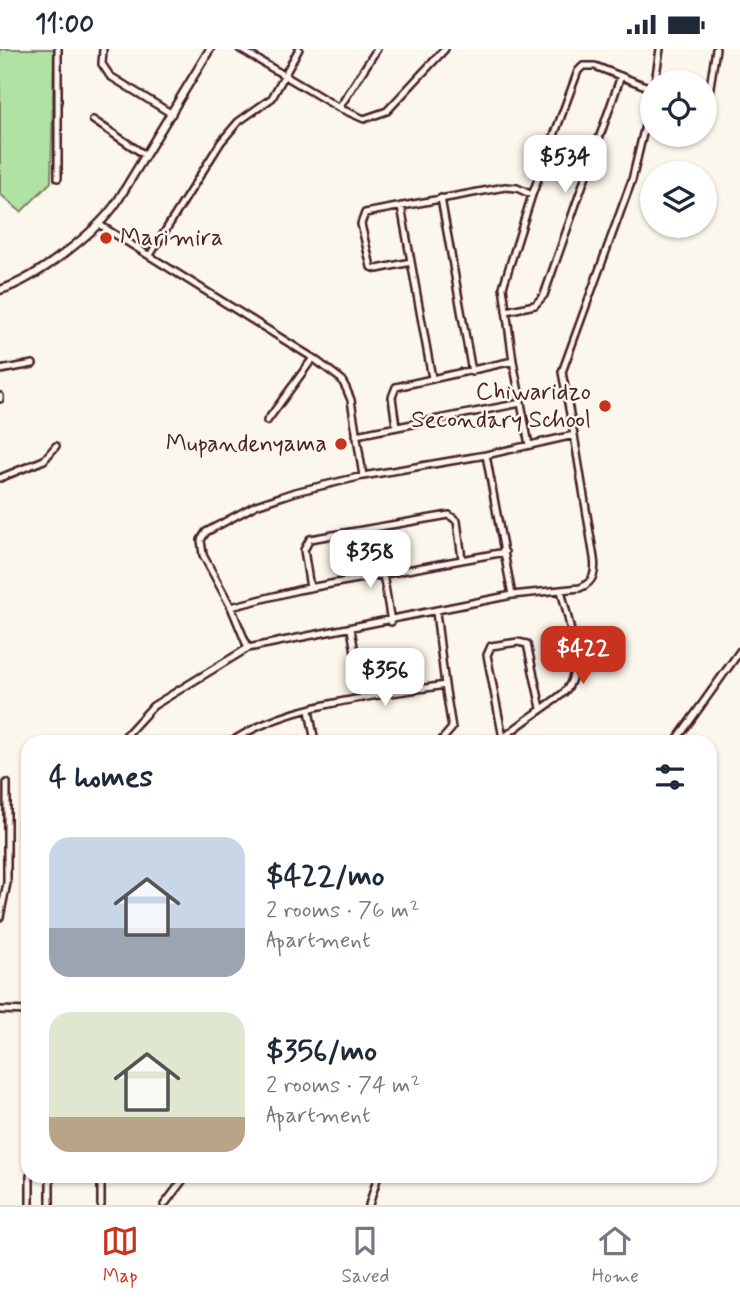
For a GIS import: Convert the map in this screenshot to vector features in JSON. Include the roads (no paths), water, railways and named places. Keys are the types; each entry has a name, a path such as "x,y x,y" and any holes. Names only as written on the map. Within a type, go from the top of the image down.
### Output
{"street":[{"path":"58,49 58,178"},
{"path":"103,49 102,64 110,76 172,114"},
{"path":"0,290 18,282 100,225 172,114 210,49"},
{"path":"240,49 339,108 364,118 387,110 445,49"},
{"path":"150,255 221,142 238,122 272,98 299,49"},
{"path":"339,108 377,49"},
{"path":"656,70 660,49"},
{"path":"713,70 716,49"},
{"path":"529,445 513,361 503,287 532,195 578,71 583,65 589,64 640,84"},
{"path":"506,311 535,305 544,295 621,76"},
{"path":"93,120 145,155"},
{"path":"126,735 153,706 248,648 391,622 512,595 587,585 592,580 595,567 562,372 632,180 640,146"},
{"path":"411,262 377,269 371,267 361,224 365,213 505,187 517,188 532,195"},
{"path":"441,198 472,372"},
{"path":"401,205 432,378"},
{"path":"100,225 313,358 341,379 351,400 363,475"},
{"path":"267,421 313,358"},
{"path":"396,426 392,397 393,390 401,384 472,372 513,361"},
{"path":"0,370 33,364"},
{"path":"356,435 521,403"},
{"path":"248,648 231,607 203,555 201,540 206,532 273,499 363,475 486,456 574,435"},
{"path":"0,478 44,460 56,446"},
{"path":"486,456 512,595"},
{"path":"310,588 304,550 310,539 449,515 457,521 462,559"},
{"path":"231,607 310,588 505,552"},
{"path":"383,574 391,622"},
{"path":"507,735 541,708 564,694 574,671 574,653 561,590"},
{"path":"436,612 452,729 446,735"},
{"path":"351,629 363,698"},
{"path":"500,735 487,655 491,646 518,642 527,644 541,708"},
{"path":"680,735 740,651"},
{"path":"243,735 264,722 309,710 445,685"},
{"path":"309,710 314,735"},
{"path":"0,917 7,883 7,783"},
{"path":"0,1010 21,1011"},
{"path":"30,1183 30,1205"},
{"path":"50,1183 50,1205"},
{"path":"101,1183 101,1205"},
{"path":"164,1205 181,1183"},
{"path":"369,1205 376,1183"}],"place":[{"name":"Marimira","path":"106,238"},
{"name":"Chiwaridzo Secondary School","path":"605,406"},
{"name":"Mupandenyama","path":"341,444"}]}
